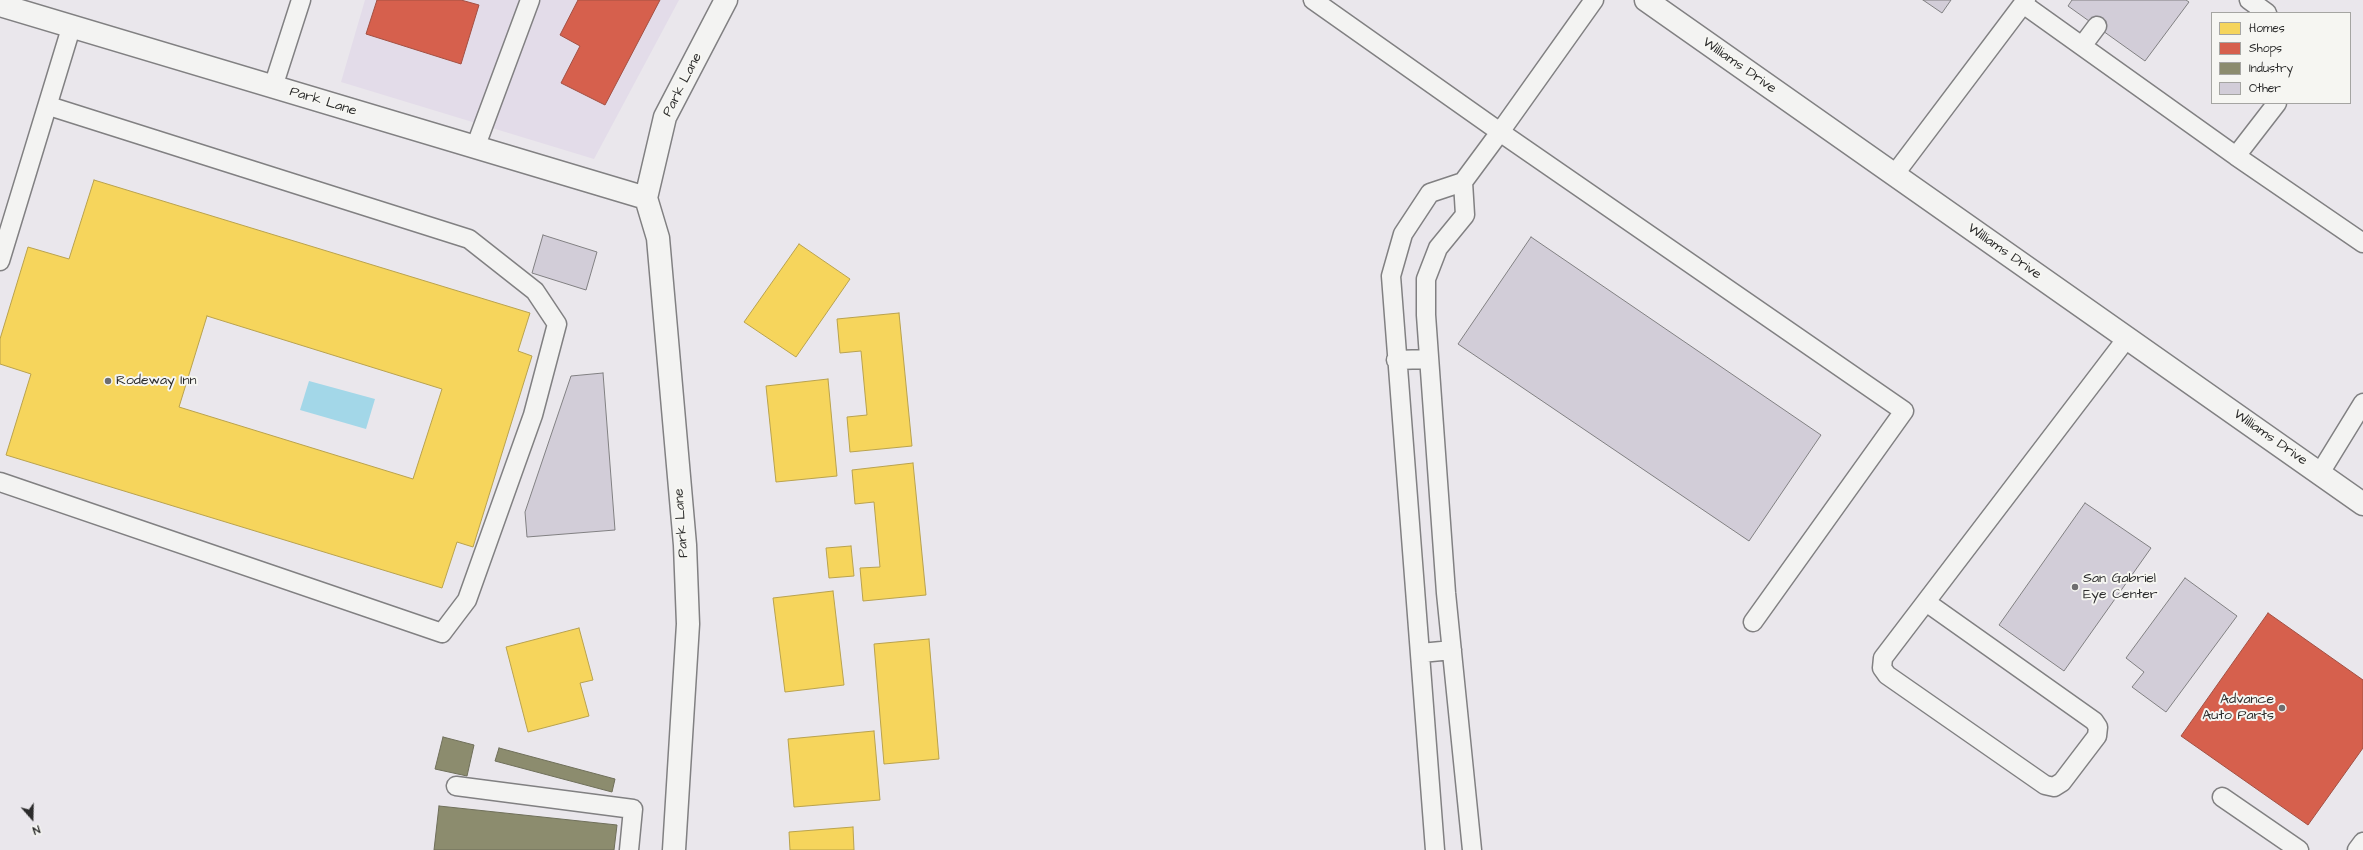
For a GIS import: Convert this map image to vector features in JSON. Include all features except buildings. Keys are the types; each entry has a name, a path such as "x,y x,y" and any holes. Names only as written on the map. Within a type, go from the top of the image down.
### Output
{"street":[{"name":"Park Lane","path":"674,850 688,624 685,545 658,238 646,198 665,117 726,0"},
{"name":"Williams Drive","path":"1646,0 2363,504"},
{"name":"Park Lane","path":"0,5 71,28 646,198"}],"lane":[{"path":"273,87 301,0"},
{"path":"475,148 530,0"},
{"path":"1313,0 1500,132 1904,410 1753,622"},
{"path":"1435,850 1421,653 1396,360 1391,276 1403,234 1430,194 1463,182 1594,0"},
{"path":"2249,0 2266,12"},
{"path":"1894,175 2025,2 2082,46 2236,156 2363,243"},
{"path":"2082,46 2097,26"},
{"path":"0,261 49,106 71,28"},
{"path":"2236,156 2276,104"},
{"path":"0,482 442,634 467,600 533,415 557,324 534,291 469,239 49,106"},
{"path":"1463,182 1465,214 1438,248 1426,279 1428,359 1452,650 1472,850"},
{"path":"1926,602 2094,721 2098,727 2097,736 2062,782 2054,787 2045,785 1887,675 1882,668 1883,658 2127,338"},
{"path":"1396,360 1428,359"},
{"path":"2320,473 2363,403"},
{"path":"1421,653 1452,650"},
{"path":"456,786 633,809 629,850"},
{"path":"2222,797 2299,850"},
{"path":"2357,850 2363,842"}],"shaded area":[{"path":"365,0 679,0 594,159 341,82"}],"water":[{"path":"309,381 375,399 366,429 300,410"}],"place":[{"name":"Rodeway Inn","path":"108,381"},
{"name":"San Gabriel Eye Center","path":"2075,587"},
{"name":"Advance Auto Parts","path":"2282,708"}]}
